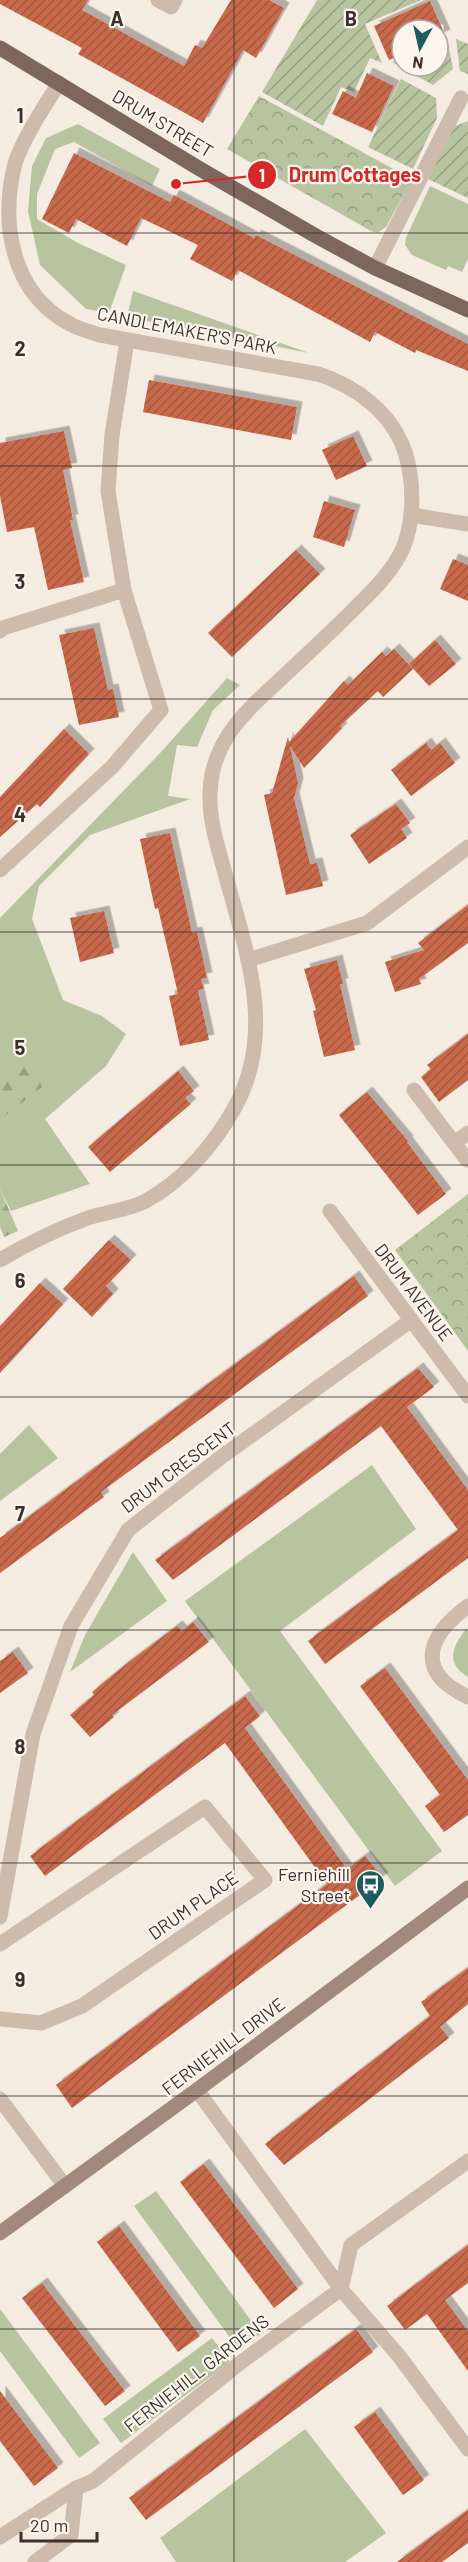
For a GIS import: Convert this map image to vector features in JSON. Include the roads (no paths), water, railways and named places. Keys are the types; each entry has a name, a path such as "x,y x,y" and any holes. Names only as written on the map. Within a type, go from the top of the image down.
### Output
{"main road":[{"name":"DRUM STREET","path":"0,48 200,169 375,268 468,310"},
{"name":"FERNIEHILL DRIVE","path":"0,2232 197,2090 468,1888"}],"street":[{"path":"158,0 171,7 175,0"},
{"name":"CANDLEMAKER'S PARK","path":"0,1260 39,1237 89,1218 142,1203 185,1173 216,1137 236,1105 252,1064 258,1016 248,960 214,832 210,804 213,772 222,743 243,715 383,580 403,548 411,515 411,472 402,445 390,424 366,398 340,381 318,374 100,335 70,325 49,310 26,286 13,261 5,233 8,187 14,163 25,140 59,83"},
{"path":"375,268 461,98"},
{"path":"0,870 112,767 161,710 124,590 108,490 111,435 127,341"},
{"path":"411,515 468,524"},
{"path":"0,631 3,628 124,590"},
{"path":"248,960 367,923 468,847"},
{"path":"414,1090 467,1160"},
{"path":"454,1143 468,1133"},
{"name":"DRUM AVENUE","path":"330,1210 410,1321 468,1396"},
{"name":"DRUM CRESCENT","path":"0,1917 33,1734 71,1626 128,1530 220,1458 410,1321"},
{"path":"468,1606 448,1622 433,1642 433,1661 440,1678 451,1690 468,1697"},
{"name":"DRUM PLACE","path":"0,1944 205,1807 265,1880 82,2006 41,2023 0,2019"},
{"path":"197,2090 341,2289 399,2356 468,2449"},
{"path":"0,2099 65,2186"},
{"path":"341,2289 351,2246 468,2161"},
{"name":"FERNIEHILL GARDENS","path":"0,2537 76,2488 93,2481 240,2362 341,2289"},
{"path":"35,2562 71,2535 76,2488"}],"place":[{"name":"Drum Cottages","path":"176,184"},
{"name":"Ferniehill Street","path":"371,1910"}]}
